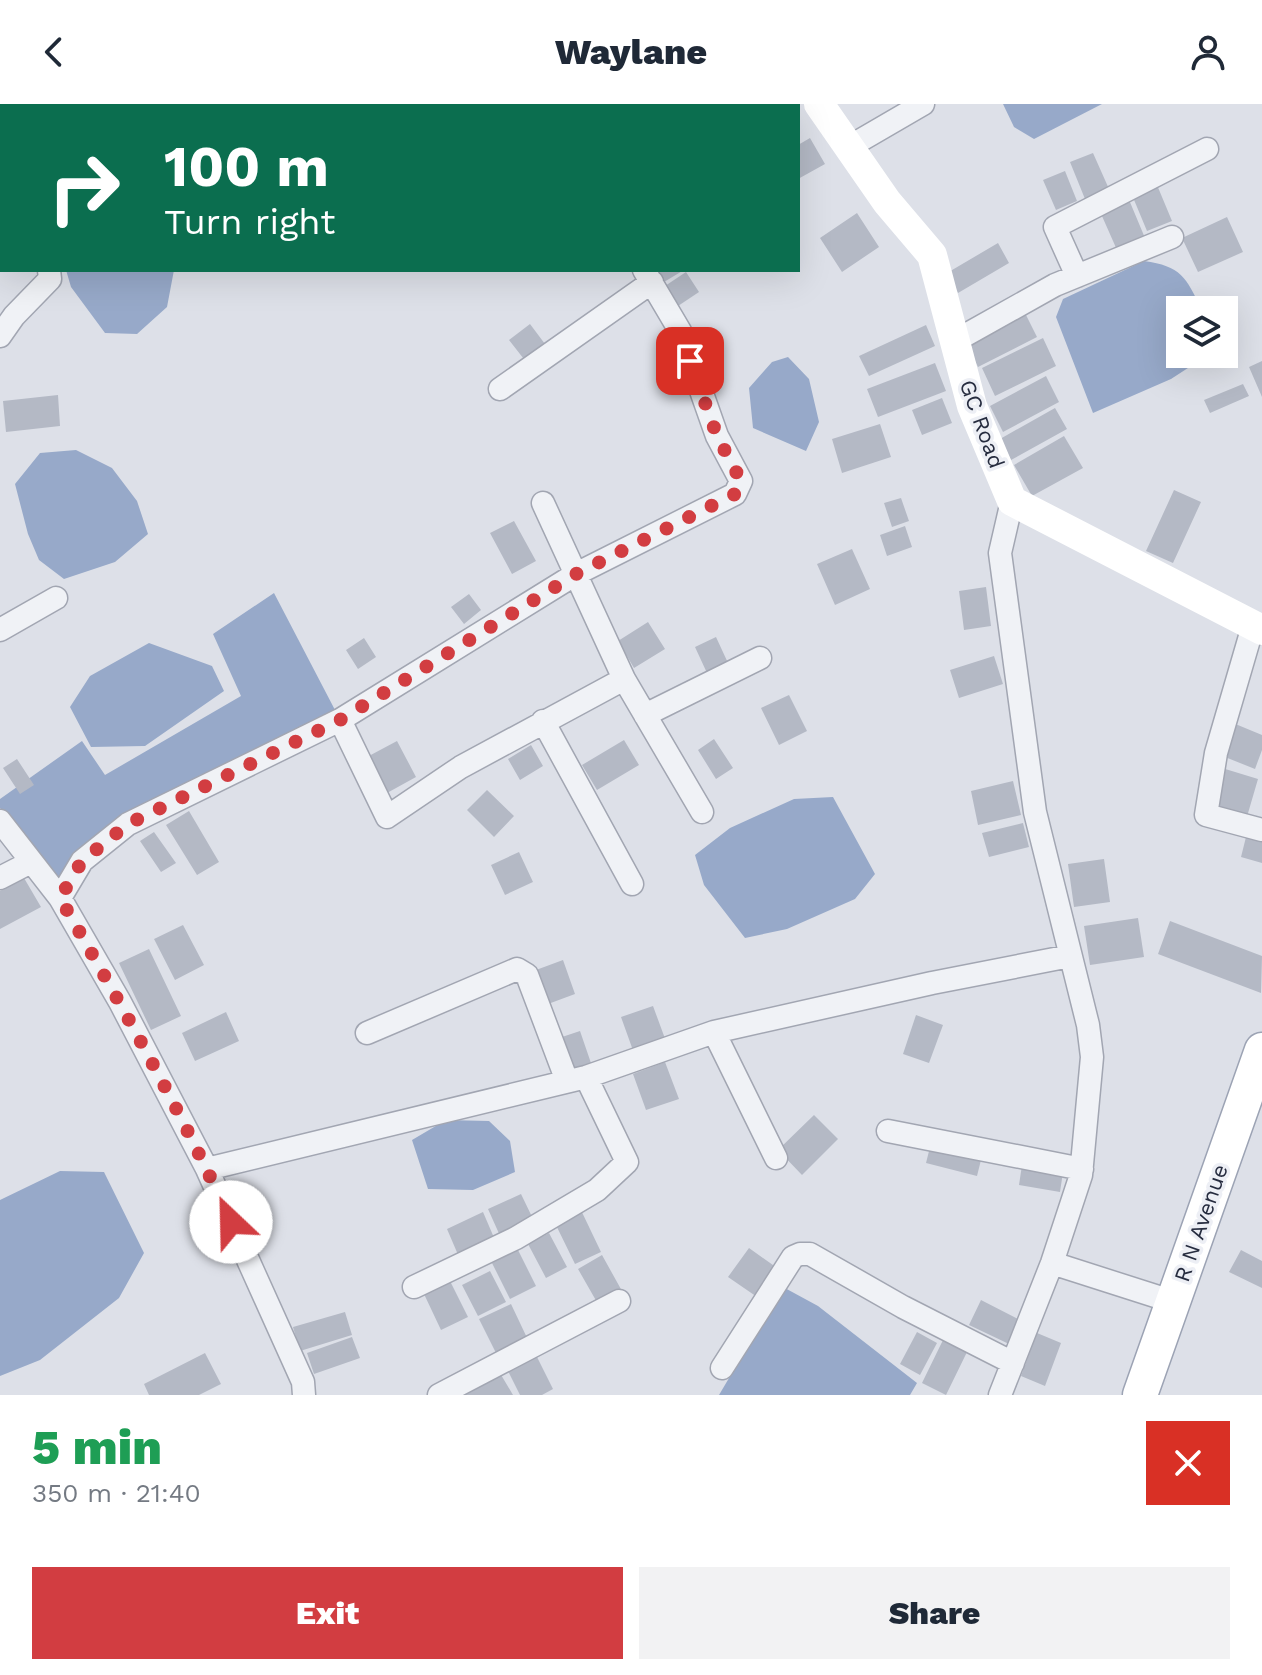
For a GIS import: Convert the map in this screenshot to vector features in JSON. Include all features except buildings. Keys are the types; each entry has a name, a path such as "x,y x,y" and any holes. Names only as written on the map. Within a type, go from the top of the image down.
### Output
{"main road":[{"name":"R N Avenue","path":"1140,1395 1262,1050"}],"street":[{"name":"GC Road","path":"819,104 887,202 932,255 972,406 1012,501"},
{"path":"849,147 923,104"},
{"path":"1077,276 1055,227 1207,149"},
{"path":"955,341 1055,285 1172,237"},
{"path":"0,336 14,316 50,279 49,272"},
{"path":"60,898 82,861 128,824 340,720 576,574 735,494 740,488 741,481 717,436 680,331 648,276 500,389"},
{"path":"1000,1395 1052,1263 1082,1169 1092,1057 1088,1025 1035,812 1000,553 1012,501 1257,628 1216,753 1206,815 1262,830"},
{"path":"543,503 624,679 702,812"},
{"path":"0,630 56,598"},
{"path":"645,715 760,658"},
{"path":"340,720 387,817 461,767 624,679"},
{"path":"543,721 632,884"},
{"path":"0,821 60,898 120,1002 207,1169 303,1382 304,1395"},
{"path":"0,878 31,862"},
{"path":"207,1169 577,1079 714,1032 932,983 1070,956"},
{"path":"367,1033 517,969 527,975 577,1079 627,1162 597,1190 516,1238 414,1287"},
{"path":"714,1032 776,1158"},
{"path":"888,1131 1082,1169"},
{"path":"722,1368 793,1257 800,1254 810,1254 903,1307 1013,1363"},
{"path":"1052,1263 1174,1302"},
{"path":"439,1395 619,1301"}],"water":[{"path":"1003,104 1102,104 1034,139 1014,127"},
{"path":"1144,261 1174,270 1186,281 1195,296 1166,296 1166,368 1188,368 1171,379 1093,413 1056,317 1063,299"},
{"path":"67,272 174,272 167,307 137,334 105,333 71,287"},
{"path":"788,357 809,379 819,422 806,451 753,428 749,388 772,362"},
{"path":"76,450 112,468 137,501 148,534 115,562 64,579 39,560 28,534 15,484 40,453"},
{"path":"274,593 335,710 147,808 59,886 0,808 0,799 82,741 105,775 241,696 213,634"},
{"path":"149,643 212,666 224,691 145,746 91,747 70,707 90,676"},
{"path":"833,797 875,874 855,899 787,929 745,938 704,885 695,855 730,828 794,799"},
{"path":"446,1120 489,1121 510,1141 515,1172 473,1190 428,1189 412,1140"},
{"path":"60,1171 104,1172 144,1253 119,1298 40,1360 0,1376 0,1200"},
{"path":"783,1287 818,1306 917,1383 910,1395 719,1395"}],"route":[{"path":"231,1222 207,1169 120,1002 60,898 82,861 128,824 340,720 576,574 735,494 741,481 717,436 690,361"}]}
